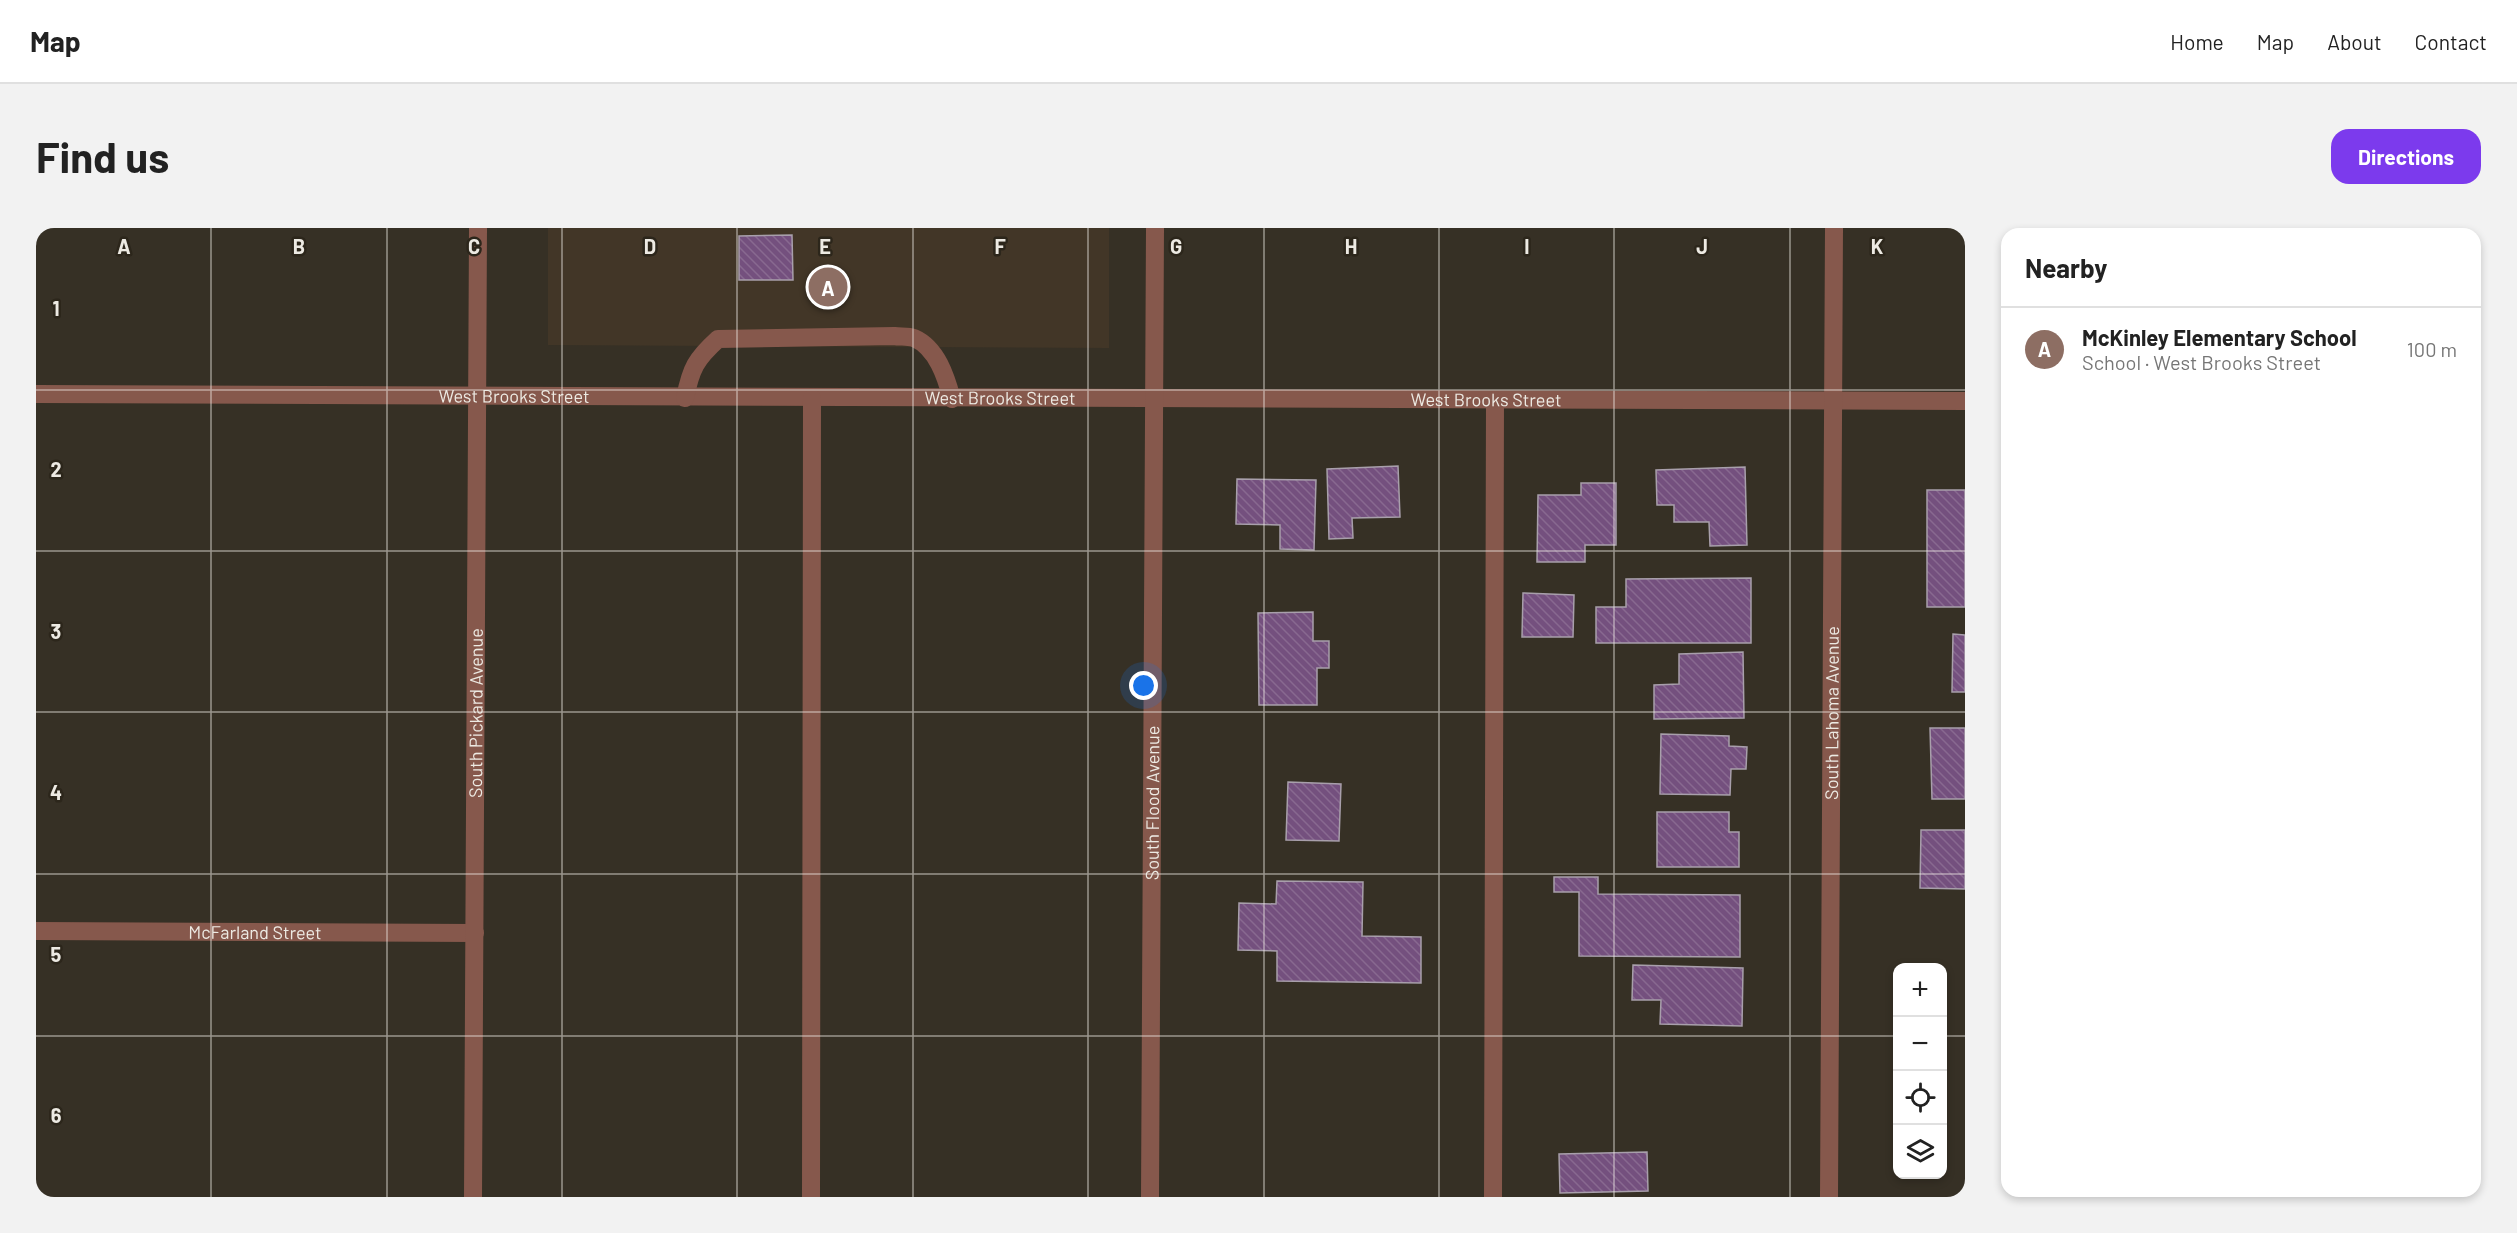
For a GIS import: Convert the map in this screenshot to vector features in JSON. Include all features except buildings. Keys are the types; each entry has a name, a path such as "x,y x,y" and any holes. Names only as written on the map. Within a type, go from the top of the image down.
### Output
{"street":[{"name":"South Pickard Avenue","path":"473,1197 478,228"},
{"name":"South Flood Avenue","path":"1150,1197 1155,228"},
{"name":"South Lahoma Avenue","path":"1829,1197 1834,228"},
{"path":"685,398 690,372 695,362 718,339 894,336 914,338 931,352 946,375 952,399"},
{"name":"West Brooks Street","path":"36,394 1965,401"},
{"path":"811,1197 812,398"},
{"path":"1493,1197 1495,400"},
{"name":"McFarland Street","path":"36,931 475,933"}],"shaded area":[{"path":"548,228 1109,228 1109,348 548,345"}],"place":[{"name":"McKinley Elementary School","path":"828,287"}]}
